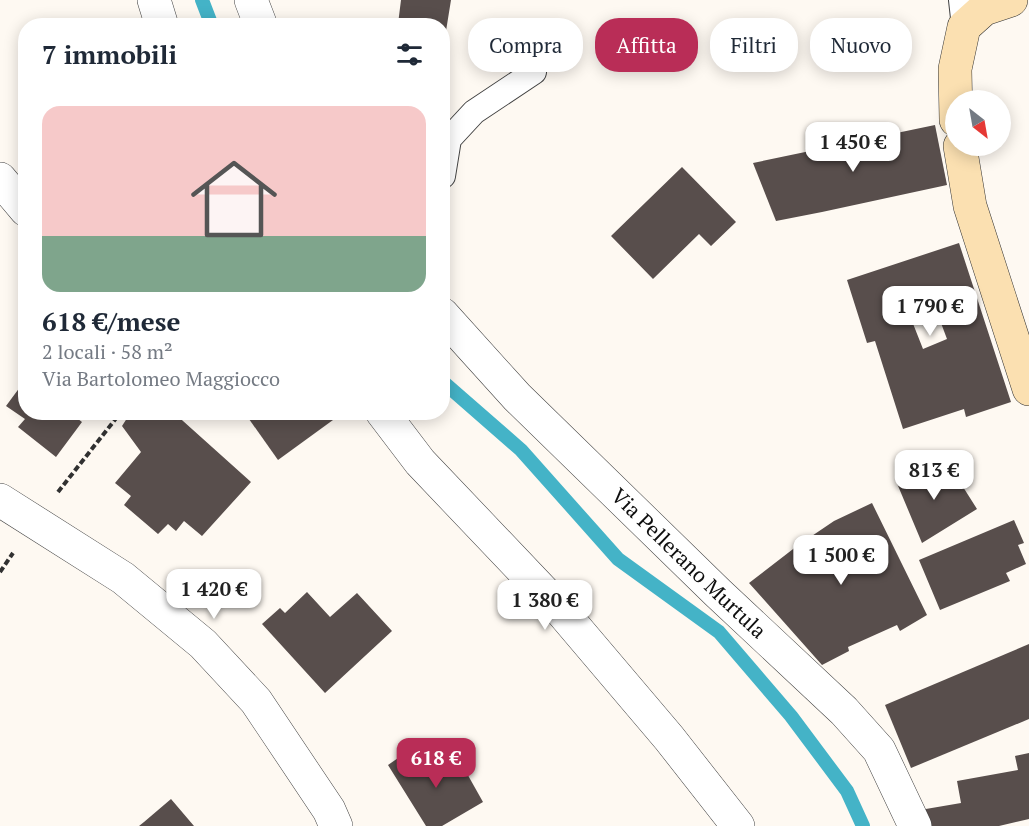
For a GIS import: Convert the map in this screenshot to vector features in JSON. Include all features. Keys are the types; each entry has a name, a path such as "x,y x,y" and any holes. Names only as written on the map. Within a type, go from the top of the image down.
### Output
{"street":[{"path":"154,0 160,18"},
{"path":"251,0 258,18"},
{"path":"955,90 955,69 962,13 1011,0"},
{"path":"962,156 970,206 1029,389"},
{"path":"0,180 18,201"},
{"name":"Via Pellerano Murtula","path":"450,323 526,405 851,719 879,750 915,826"},
{"path":"388,420 420,462 557,606 669,738 738,826"},
{"path":"0,500 123,578 203,644 256,701 329,810 336,826"}],"lane":[{"path":"450,138 474,112 534,72"}],"building":[{"path":"401,0 451,0 448,18 399,18"},
{"path":"935,125 947,185 822,212 776,221 753,163"},
{"path":"682,167 736,222 711,246 699,234 653,279 611,236"},
{"path":"959,243 1011,402 966,417 964,409 903,429 875,341 867,343 847,280","holes":["935,307 947,339 923,349 910,316"]},
{"path":"18,390 18,414 6,406"},
{"path":"24,420 79,420 82,422 56,457 18,427"},
{"path":"126,420 182,420 251,482 202,536 184,521 176,531 168,524 158,534 124,505 131,496 115,483 141,452 122,426"},
{"path":"250,420 333,420 278,460"},
{"path":"937,461 951,483 958,479 977,509 922,543 896,481 919,473"},
{"path":"872,503 927,615 900,631 897,625 848,647 849,651 822,665 749,583 834,521"},
{"path":"1014,520 1024,543 1018,545 1026,564 1006,573 1010,581 940,610 919,560"},
{"path":"307,592 330,617 357,593 392,631 325,693 262,624 280,608 285,613"},
{"path":"1029,644 1029,719 911,768 885,705"},
{"path":"411,749 426,773 456,754 483,802 442,826 426,826 388,765"},
{"path":"1029,753 1029,819 999,826 924,826 920,810 961,803 957,781 1018,770 1015,756"},
{"path":"171,799 194,826 139,826 144,822"}],"waterway":[{"path":"202,0 209,18"},
{"path":"450,388 521,450 618,559 719,632 791,716 847,791 863,826"}]}
